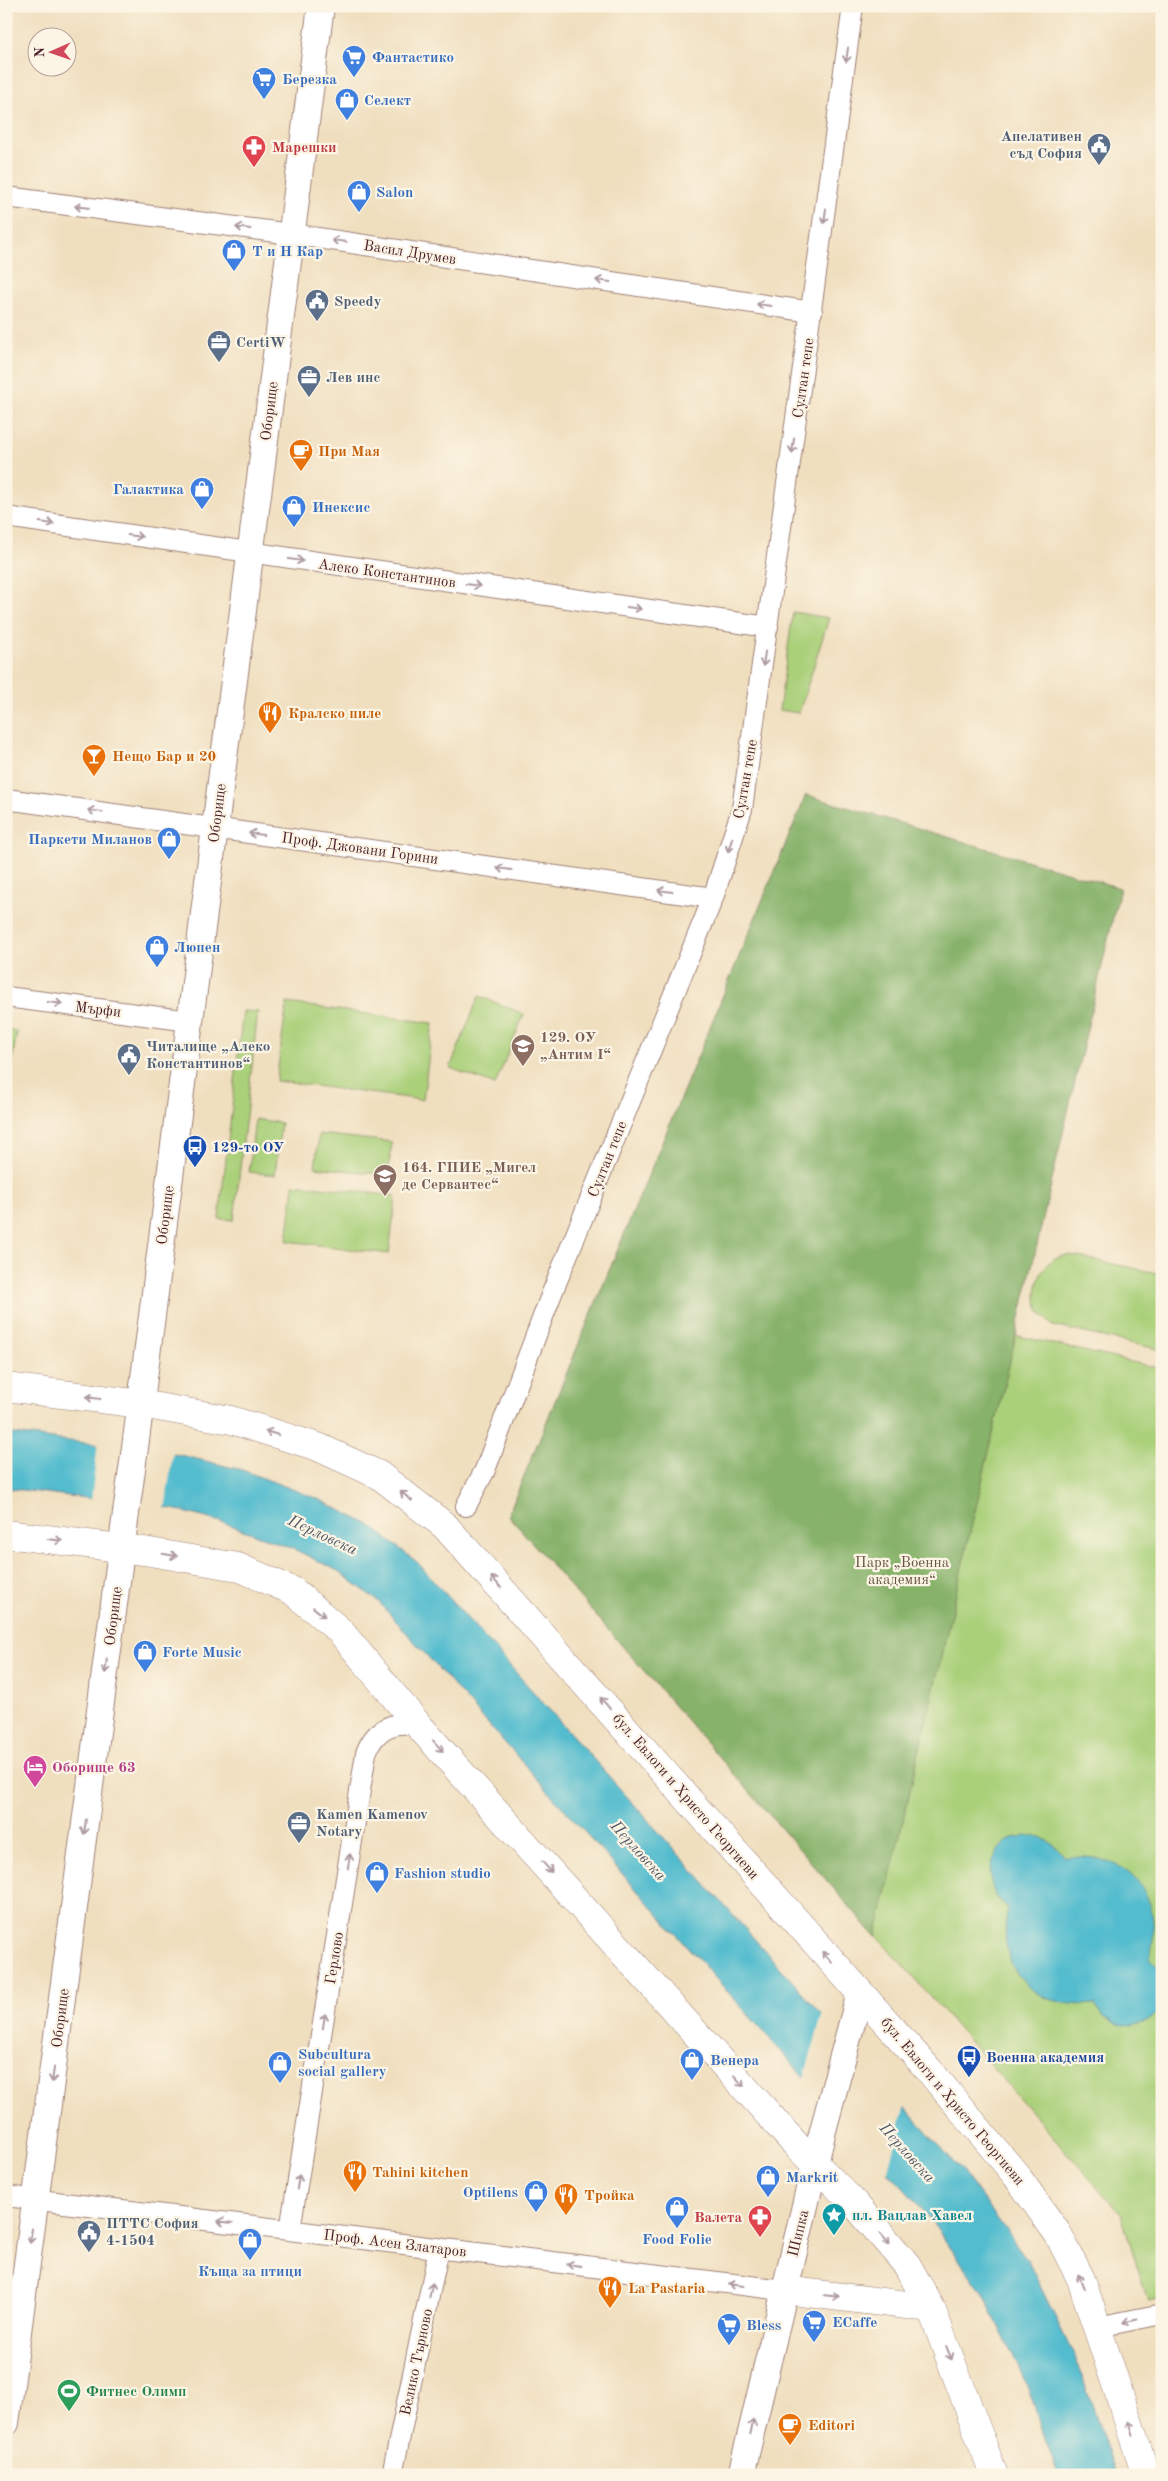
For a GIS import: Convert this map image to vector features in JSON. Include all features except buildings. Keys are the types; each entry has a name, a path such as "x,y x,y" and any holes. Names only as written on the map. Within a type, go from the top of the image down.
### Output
{"main road":[{"name":"бул. Евлоги и Христо Георгиеви","path":"6,1387 141,1404 231,1420 318,1447 379,1475 445,1526 591,1687 928,2069 1016,2175 1058,2234 1081,2279 1146,2475"},
{"path":"6,1534 121,1548 238,1567 293,1591 340,1631 419,1726 816,2166 854,2203 907,2265 931,2308 994,2475"},
{"path":"784,2290 931,2308"}],"street":[{"name":"Оборище","path":"6,2422 141,1404 321,6"},
{"name":"Султан тепе","path":"466,1506 485,1470 552,1293 713,898 742,810 853,6"},
{"name":"Васил Друмев","path":"6,197 291,234 812,312"},
{"name":"Алеко Константинов","path":"6,517 768,627"},
{"name":"Проф. Джовани Горини","path":"6,799 713,898"},
{"name":"Мърфи","path":"6,996 190,1021"},
{"name":"Герлово","path":"290,2230 366,1753 370,1742 387,1726 408,1723 419,1726"},
{"name":"Шипка","path":"741,2475 826,2118 860,1993"},
{"name":"Проф. Асен Златаров","path":"6,2196 784,2290"},
{"name":"Велико Търново","path":"392,2475 439,2248"},
{"path":"1098,2327 1162,2314"}],"green space":[{"path":"793,612 829,618 799,713 779,710"},
{"name":"Парк „Военна академия“","path":"806,795 1014,1335 1162,1369 1162,2298 1148,2301 1121,2214 508,1515"},
{"name":"Парк „Военна академия“","path":"806,795 1120,888 876,1937 508,1515"},
{"path":"479,996 524,1014 495,1085 450,1068"},
{"path":"287,1003 433,1023 423,1100 276,1081"},
{"path":"243,1011 258,1012 234,1220 219,1219"},
{"path":"6,1030 17,1032 6,1097"},
{"path":"255,1119 281,1123 275,1175 249,1172"},
{"path":"319,1134 392,1142 388,1175 315,1167"},
{"path":"294,1184 396,1196 389,1254 287,1241"},
{"path":"1069,1255 1162,1274 1162,1350 1053,1326 1048,1321 1041,1313 1037,1304 1036,1292 1039,1278 1049,1262 1057,1257"}],"water":[{"name":"Перловска","path":"6,1433 180,1455 242,1470 318,1499 368,1524 417,1562 963,2172 1027,2259 1077,2362 1116,2475 1058,2475 1026,2383 981,2290 923,2210 378,1601 338,1571 296,1550 225,1523 173,1509 6,1488"},
{"path":"1025,1835 1048,1841 1065,1857 1088,1857 1108,1862 1124,1870 1138,1882 1147,1896 1152,1914 1153,1934 1150,1957 1162,1973 1162,2004 1158,2012 1146,2022 1132,2026 1117,2024 1104,2017 1095,2004 1073,2004 1053,2000 1036,1993 1023,1982 1013,1967 1007,1950 1005,1930 1008,1908 996,1896 991,1881 991,1873 994,1857 998,1850 1012,1839"}],"pier":[{"path":"98,1442 173,1451 165,1511 91,1501"},
{"path":"823,2013 905,2104 887,2173 803,2081"}],"place":[{"name":"Фантастико","path":"354,78"},
{"name":"Березка","path":"264,100"},
{"name":"Селект","path":"347,121"},
{"name":"Апелативен съд София","path":"1099,166"},
{"name":"Марешки","path":"254,168"},
{"name":"Salon","path":"359,213"},
{"name":"Т и Н Кар","path":"234,272"},
{"name":"Speedy","path":"317,322"},
{"name":"CertiW","path":"219,363"},
{"name":"Лев инс","path":"309,398"},
{"name":"При Мая","path":"301,472"},
{"name":"Галактика","path":"202,510"},
{"name":"Инексис","path":"294,528"},
{"name":"Кралско пиле","path":"270,734"},
{"name":"Нещо Бар и 20","path":"94,777"},
{"name":"Паркети Миланов","path":"169,860"},
{"name":"Люпен","path":"157,968"},
{"name":"129. ОУ „Антим I“","path":"523,1067"},
{"name":"Читалище „Алеко Константинов“","path":"129,1076"},
{"name":"129-то ОУ","path":"195,1168"},
{"name":"164. ГПИЕ „Мигел де Сервантес“","path":"385,1197"},
{"name":"Forte Music","path":"145,1673"},
{"name":"Оборище 63","path":"35,1788"},
{"name":"Kamen Kamenov Notary","path":"299,1844"},
{"name":"Fashion studio","path":"377,1894"},
{"name":"Военна академия","path":"969,2078"},
{"name":"Венера","path":"692,2081"},
{"name":"Subcultura social gallery","path":"280,2084"},
{"name":"Tahini kitchen","path":"355,2193"},
{"name":"Markrit","path":"768,2198"},
{"name":"Optilens","path":"536,2213"},
{"name":"Тройка","path":"566,2216"},
{"name":"Food Folie","path":"677,2229"},
{"name":"пл. Вацлав Хавел","path":"834,2236"},
{"name":"Валета","path":"760,2238"},
{"name":"ПТТС София 4-1504","path":"89,2253"},
{"name":"Къща за птици","path":"250,2261"},
{"name":"La Pastaria","path":"610,2309"},
{"name":"ECaffe","path":"814,2343"},
{"name":"Bless","path":"729,2346"},
{"name":"Фитнес Олимп","path":"69,2412"},
{"name":"Editori","path":"790,2446"}]}
